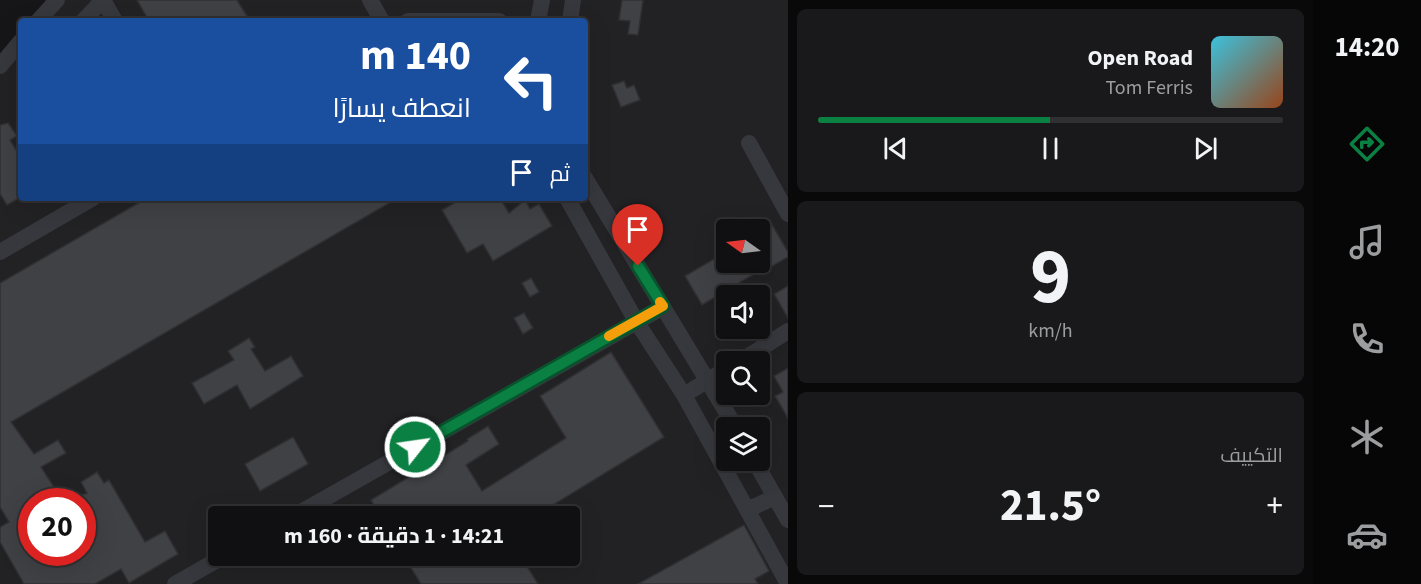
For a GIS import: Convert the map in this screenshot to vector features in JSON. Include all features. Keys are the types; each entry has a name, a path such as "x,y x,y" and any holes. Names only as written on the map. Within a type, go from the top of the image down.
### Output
{"lane":[{"path":"41,18 57,0"},
{"path":"86,18 103,0 113,18"},
{"path":"370,0 380,18"},
{"path":"539,18 542,0"},
{"path":"570,18 573,0"},
{"path":"0,66 18,45"},
{"path":"749,143 788,214"},
{"path":"588,183 730,417"},
{"path":"0,252 88,201"},
{"path":"569,201 636,321 684,394 747,510 782,561 788,584"},
{"path":"312,506 663,306"},
{"path":"756,351 788,331"},
{"path":"684,394 716,375"},
{"path":"760,471 788,520"},
{"path":"747,510 775,497"},
{"path":"175,584 208,565"}],"shaded area":[{"path":"56,0 788,0 788,584 0,584 0,68 18,47 18,201 588,201 588,18 41,18"}],"building":[{"path":"137,0 237,0 248,18 147,18"},
{"path":"622,0 643,0 638,35 628,34 630,21 619,20"},
{"path":"624,81 627,88 634,85 640,100 621,107 612,85"},
{"path":"8,123 17,136 10,140 18,153 18,199 7,205 0,194 0,125"},
{"path":"142,201 393,201 11,422 34,454 58,440 66,453 41,467 55,488 18,488 18,566 96,566 96,488 84,488 81,482 97,472 104,483 109,480 145,542 165,531 178,554 129,583 121,569 95,584 24,584 0,542 0,527 9,522 0,507 0,283"},
{"path":"458,201 502,201 509,213 526,201 530,209 539,204 552,226 493,261 483,244 467,253 442,210"},
{"path":"770,224 788,252 788,257 770,268"},
{"path":"716,258 716,273 756,273 736,285 716,285 716,297 702,305 685,276"},
{"path":"531,278 539,292 530,297 522,283"},
{"path":"788,286 788,318 774,294"},
{"path":"524,313 533,328 523,334 514,318"},
{"path":"249,338 255,347 251,349 265,371 291,356 303,376 250,409 237,385 204,404 192,383 234,360 228,351"},
{"path":"611,352 664,437 551,506 374,506 371,500 468,441 467,439 488,426 499,444 466,465 482,491 566,438 540,396"},
{"path":"788,368 788,418 775,396 783,392 774,376"},
{"path":"293,437 308,464 260,491 245,464"},
{"path":"744,525 769,571 755,579 758,584 638,584"},
{"path":"410,566 527,566 538,584 421,584"}],"slow traffic":[{"path":"609,336 663,306 660,302"}],"route":[{"path":"415,447 663,306 638,266"}]}
